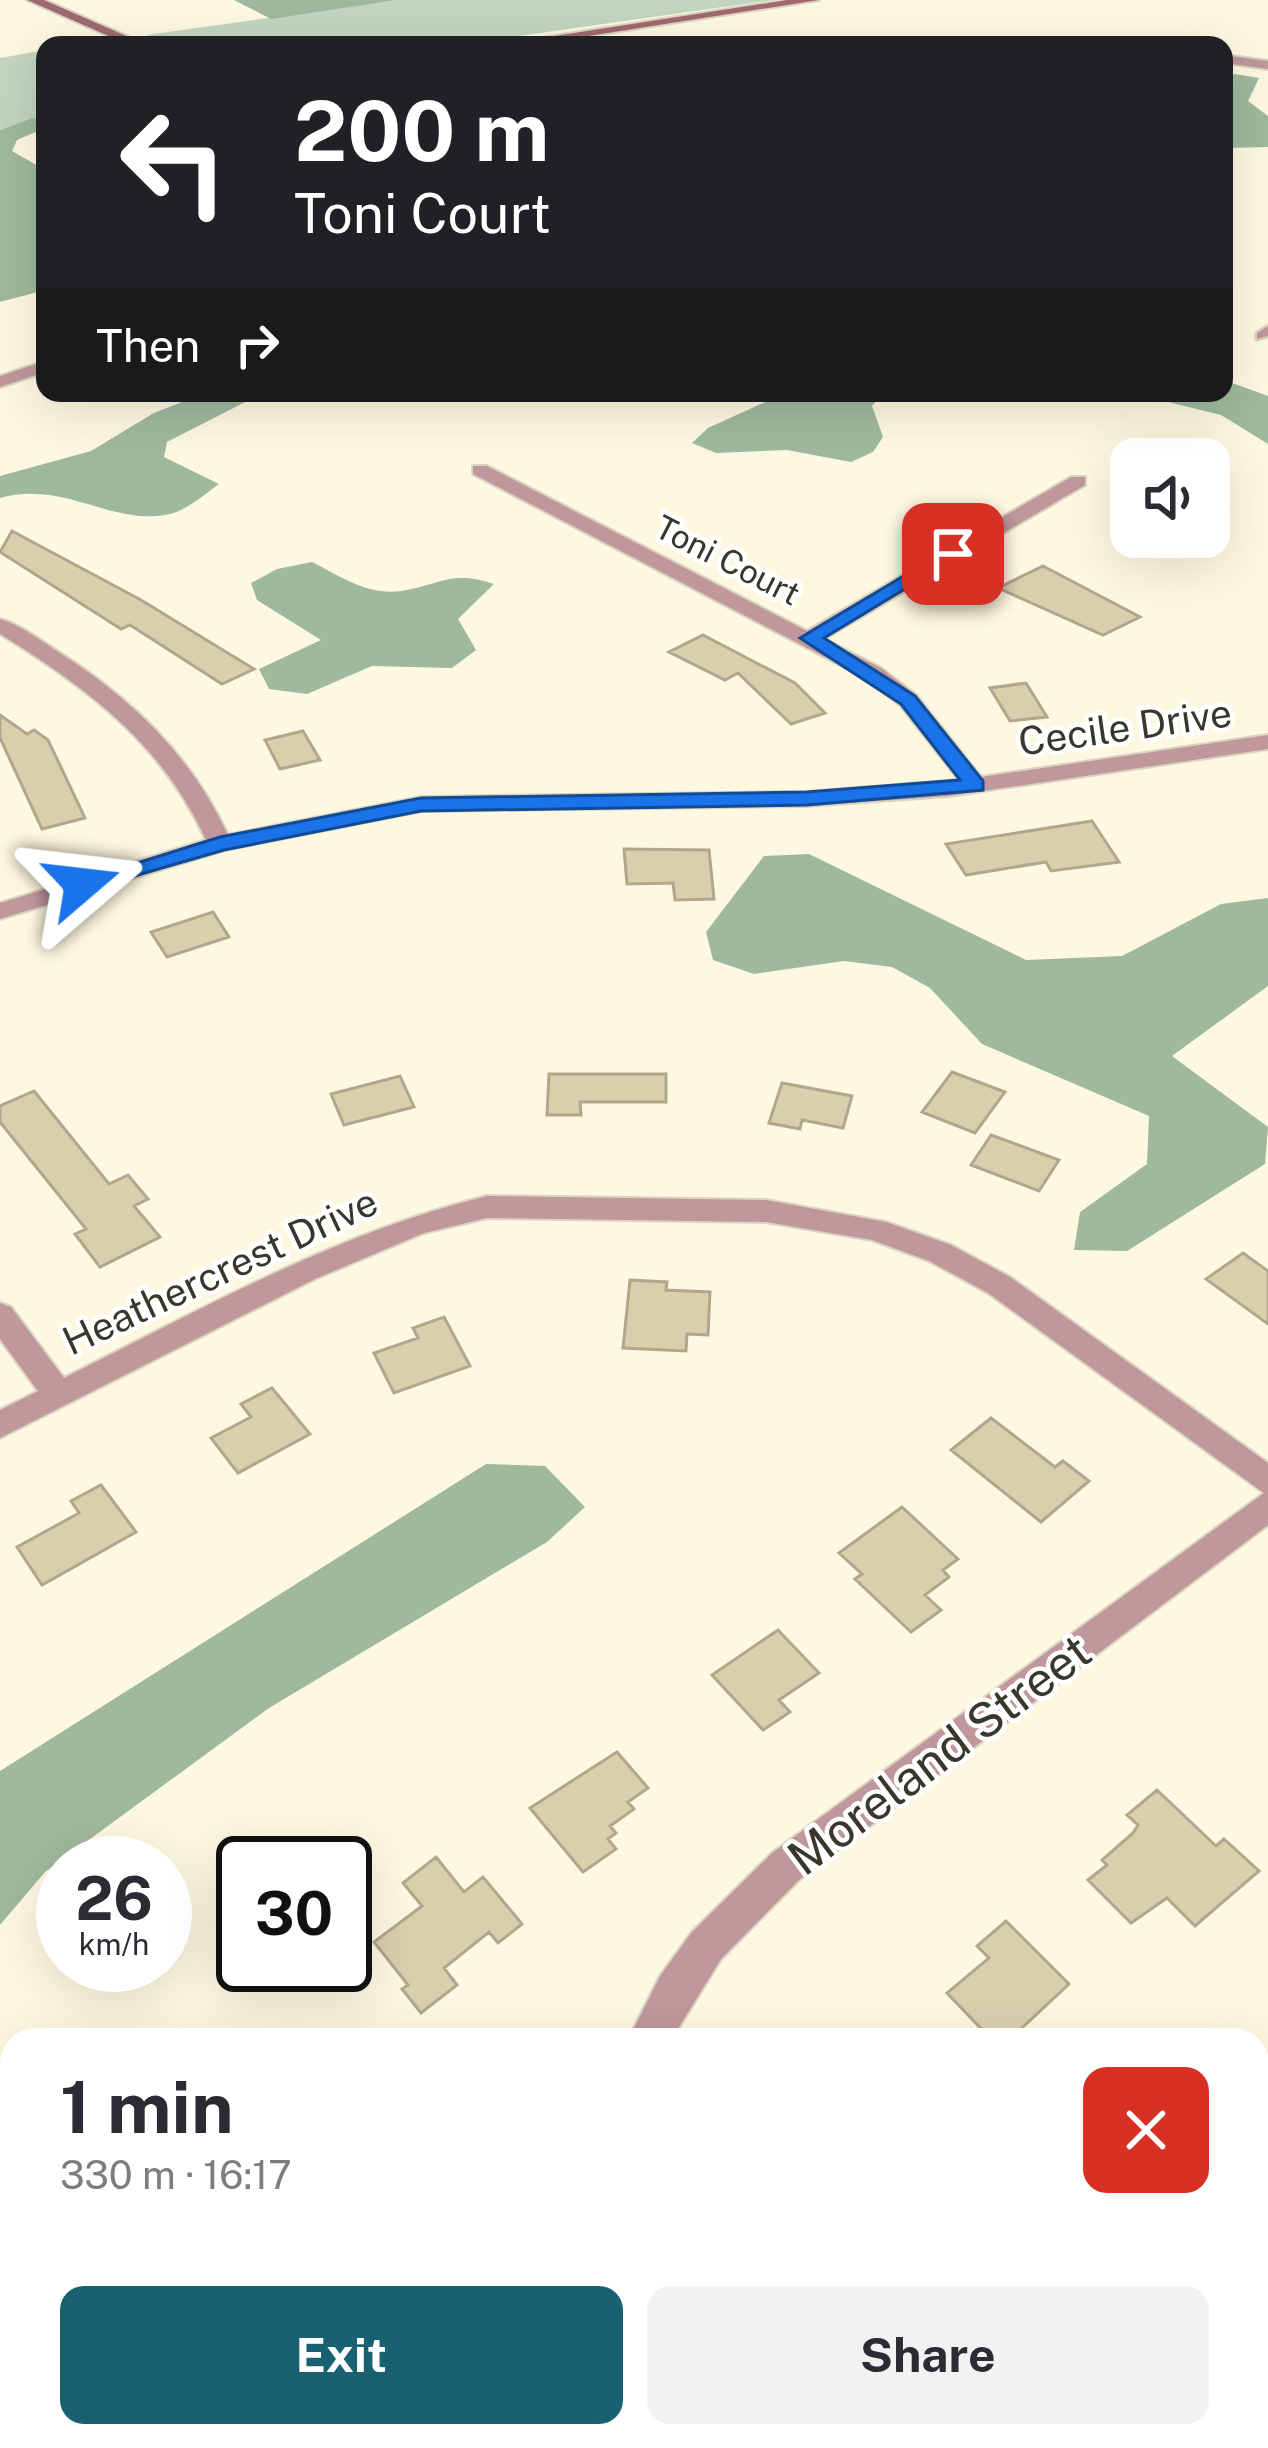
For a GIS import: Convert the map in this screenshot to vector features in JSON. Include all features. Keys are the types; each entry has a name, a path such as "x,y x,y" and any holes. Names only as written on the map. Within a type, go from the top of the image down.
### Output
{"street":[{"path":"33,0 119,36"},
{"path":"566,36 813,0"},
{"path":"1233,60 1268,64"},
{"path":"0,382 36,369"},
{"name":"Toni Court","path":"480,470 810,638 908,700 975,785"},
{"path":"810,638 1078,481"},
{"path":"0,625 101,689 170,751 200,795 220,844"},
{"name":"Cecile Drive","path":"0,911 220,844 421,804 807,799 975,785 1268,742"},
{"name":"Heathercrest Drive","path":"0,1425 304,1270 417,1224 487,1207 766,1211 875,1230 980,1274 1100,1354 1268,1481"},
{"path":"0,1315 58,1394"},
{"name":"Moreland Street","path":"654,2028 707,1944 787,1867 1268,1506"}],"green space":[{"path":"234,0 396,0 271,19"},
{"path":"396,0 773,0 518,36 147,35"},
{"path":"36,52 36,119 0,130 0,58"},
{"path":"1233,75 1259,78 1248,101 1268,116 1268,147 1233,148"},
{"path":"36,119 36,132 17,140 12,151 36,165 36,292 0,302 0,130"},
{"path":"1233,383 1268,396 1268,444 1221,415 1168,402 1233,402"},
{"path":"182,402 245,402 167,442 164,457 219,484 183,509 149,516 46,495 0,498 0,476 91,451 154,413"},
{"path":"765,402 875,402 872,406 883,437 873,452 851,462 787,450 716,453 692,443 708,428"},
{"path":"312,562 378,591 402,591 457,578 494,584 458,619 476,650 452,668 372,666 307,694 269,689 259,669 321,640 257,600 251,583 277,569"},
{"path":"809,854 1026,960 1122,956 1221,904 1268,898 1268,986 1172,1056 1268,1127 1265,1164 1127,1251 1074,1250 1080,1212 1147,1164 1149,1116 982,1044 930,988 892,967 844,961 754,974 713,960 706,932 764,856"},
{"path":"486,1464 545,1466 585,1507 547,1542 269,1708 94,1836 36,1836 36,1883 0,1925 0,1771"}],"building":[{"path":"12,531 141,600 254,669 222,684 130,625 121,629 0,552"},
{"path":"1043,566 1140,617 1103,635 998,588"},
{"path":"703,635 795,683 825,713 791,724 738,673 725,680 669,652"},
{"path":"1026,683 1047,717 1010,721 990,688"},
{"path":"0,715 27,734 34,730 48,740 85,818 42,829 0,738"},
{"path":"303,731 320,760 280,769 265,740"},
{"path":"1092,821 1119,862 1051,871 1046,862 966,875 946,844"},
{"path":"624,849 709,850 714,899 675,900 673,883 627,884"},
{"path":"213,912 229,937 167,957 151,932"},
{"path":"952,1072 1005,1092 975,1133 922,1112"},
{"path":"549,1074 666,1074 666,1102 580,1102 581,1115 547,1115"},
{"path":"400,1076 414,1107 344,1125 331,1094"},
{"path":"782,1083 852,1096 843,1128 802,1120 800,1129 769,1123"},
{"path":"34,1091 109,1184 128,1175 148,1199 134,1206 160,1237 100,1267 75,1234 86,1229 0,1122 0,1106"},
{"path":"991,1135 1059,1160 1039,1191 971,1165"},
{"path":"1243,1253 1268,1271 1268,1324 1206,1279"},
{"path":"630,1280 667,1282 666,1290 710,1292 708,1335 687,1334 686,1351 623,1348"},
{"path":"444,1317 470,1366 394,1393 374,1353 418,1338 413,1328"},
{"path":"272,1388 310,1434 238,1473 211,1438 251,1417 241,1404"},
{"path":"991,1418 1055,1467 1063,1461 1089,1481 1041,1522 951,1450"},
{"path":"101,1485 136,1532 42,1585 17,1547 79,1513 71,1501"},
{"path":"902,1507 958,1559 943,1570 949,1577 925,1595 941,1610 911,1632 855,1579 862,1574 839,1553"},
{"path":"778,1630 819,1673 779,1700 790,1712 763,1730 712,1675"},
{"path":"617,1752 648,1788 628,1802 634,1809 610,1826 616,1833 608,1839 616,1849 583,1872 530,1808"},
{"path":"1157,1790 1216,1846 1224,1839 1259,1871 1195,1926 1167,1898 1131,1923 1088,1880 1107,1865 1102,1860 1138,1825 1127,1815"},
{"path":"436,1857 464,1892 483,1877 522,1924 498,1943 489,1932 444,1968 457,1985 421,2013 402,1989 408,1985 374,1942 422,1906 403,1883"},
{"path":"1006,1921 1069,1984 1022,2028 981,2028 947,1993 989,1958 977,1946"}],"route":[{"path":"82,884 220,844 421,804 807,799 975,785 908,700 873,673 810,638 953,554"}]}
